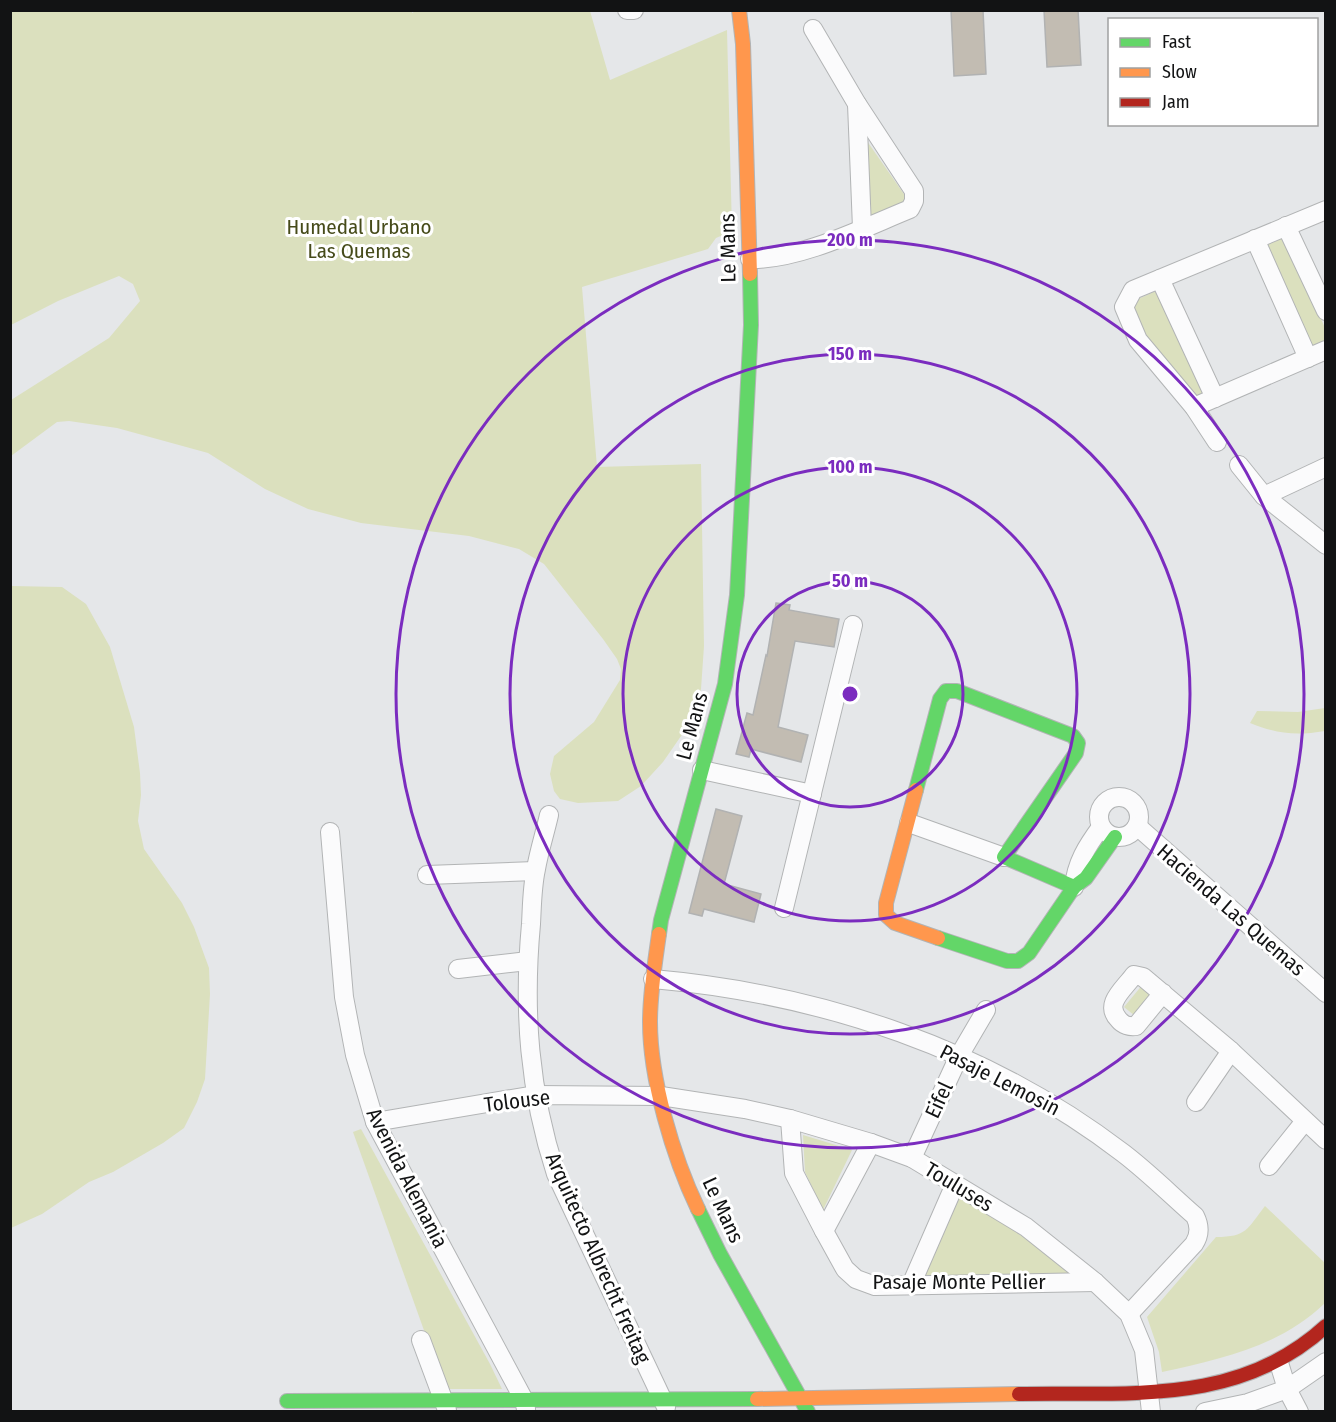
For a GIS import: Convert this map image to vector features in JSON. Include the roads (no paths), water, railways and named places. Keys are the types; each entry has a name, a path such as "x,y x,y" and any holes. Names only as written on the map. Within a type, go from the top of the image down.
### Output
{"street":[{"path":"627,10 634,10"},
{"name":"Le Mans","path":"739,10 743,44 751,325 737,595 725,684 716,726 661,920 653,979 651,1035 655,1071 672,1145 693,1198 720,1254 808,1412"},
{"path":"750,259 768,259 792,254 910,209 914,201 914,191 813,28"},
{"path":"858,104 861,228"},
{"path":"1217,442 1194,407 1138,340 1124,307 1133,290 1326,210"},
{"path":"1286,226 1326,311"},
{"path":"1255,239 1308,358"},
{"path":"1160,279 1215,398"},
{"path":"1194,407 1326,350"},
{"path":"1239,465 1264,496 1326,546"},
{"path":"1264,496 1326,467"},
{"path":"784,908 853,625"},
{"path":"1004,857 1076,753 1078,743 1073,736 957,691 946,691 940,699 886,903 886,915 895,922 1006,961 1018,961 1029,953 1074,887 1075,873 1083,851 1108,832"},
{"path":"702,770 812,794"},
{"path":"1118,796 1134,802 1139,818 1137,826 1131,833 1123,837 1108,832 1098,819 1099,811 1104,803 1118,796"},
{"name":"Arquitecto Albrecht Freitag","path":"549,815 535,871 528,961 529,1046 535,1095 544,1138 556,1174 665,1405"},
{"path":"909,823 1004,857 1074,887"},
{"name":"Hacienda Las Quemas","path":"1137,826 1326,993"},
{"name":"Avenida Alemania","path":"330,832 344,997 355,1055 375,1122 525,1406"},
{"path":"427,874 535,871"},
{"path":"458,969 528,961"},
{"name":"Pasaje Lemosin","path":"653,979 735,989 817,1006 891,1029 959,1056 1028,1091 1094,1131 1125,1154 1195,1216 1199,1230 1194,1244 1129,1314"},
{"path":"1163,993 1231,1051 1326,1140"},
{"name":"Eifel","path":"912,1158 959,1056 986,1010"},
{"path":"1196,1102 1231,1051"},
{"name":"Tolouse","path":"375,1122 535,1095 661,1096"},
{"name":"Touluses","path":"661,1096 745,1109 790,1119 871,1143 912,1158 1026,1227 1095,1282 1129,1314 1144,1350 1151,1412"},
{"name":"Pasaje Monte Pellier","path":"790,1119 794,1173 841,1263 856,1279 875,1286 1095,1282"},
{"path":"1269,1167 1305,1121"},
{"path":"824,1231 871,1143"},
{"path":"911,1285 955,1184"},
{"path":"287,1401 321,1406 665,1405 801,1399 1149,1392 1221,1383 1241,1378 1279,1363 1326,1326"},
{"path":"421,1340 446,1406"},
{"path":"1205,1412 1248,1403 1287,1389 1326,1362"},
{"path":"1279,1363 1287,1389 1299,1412"}],"park label":[{"name":"Humedal Urbano Las Quemas","path":"359,239"}]}
